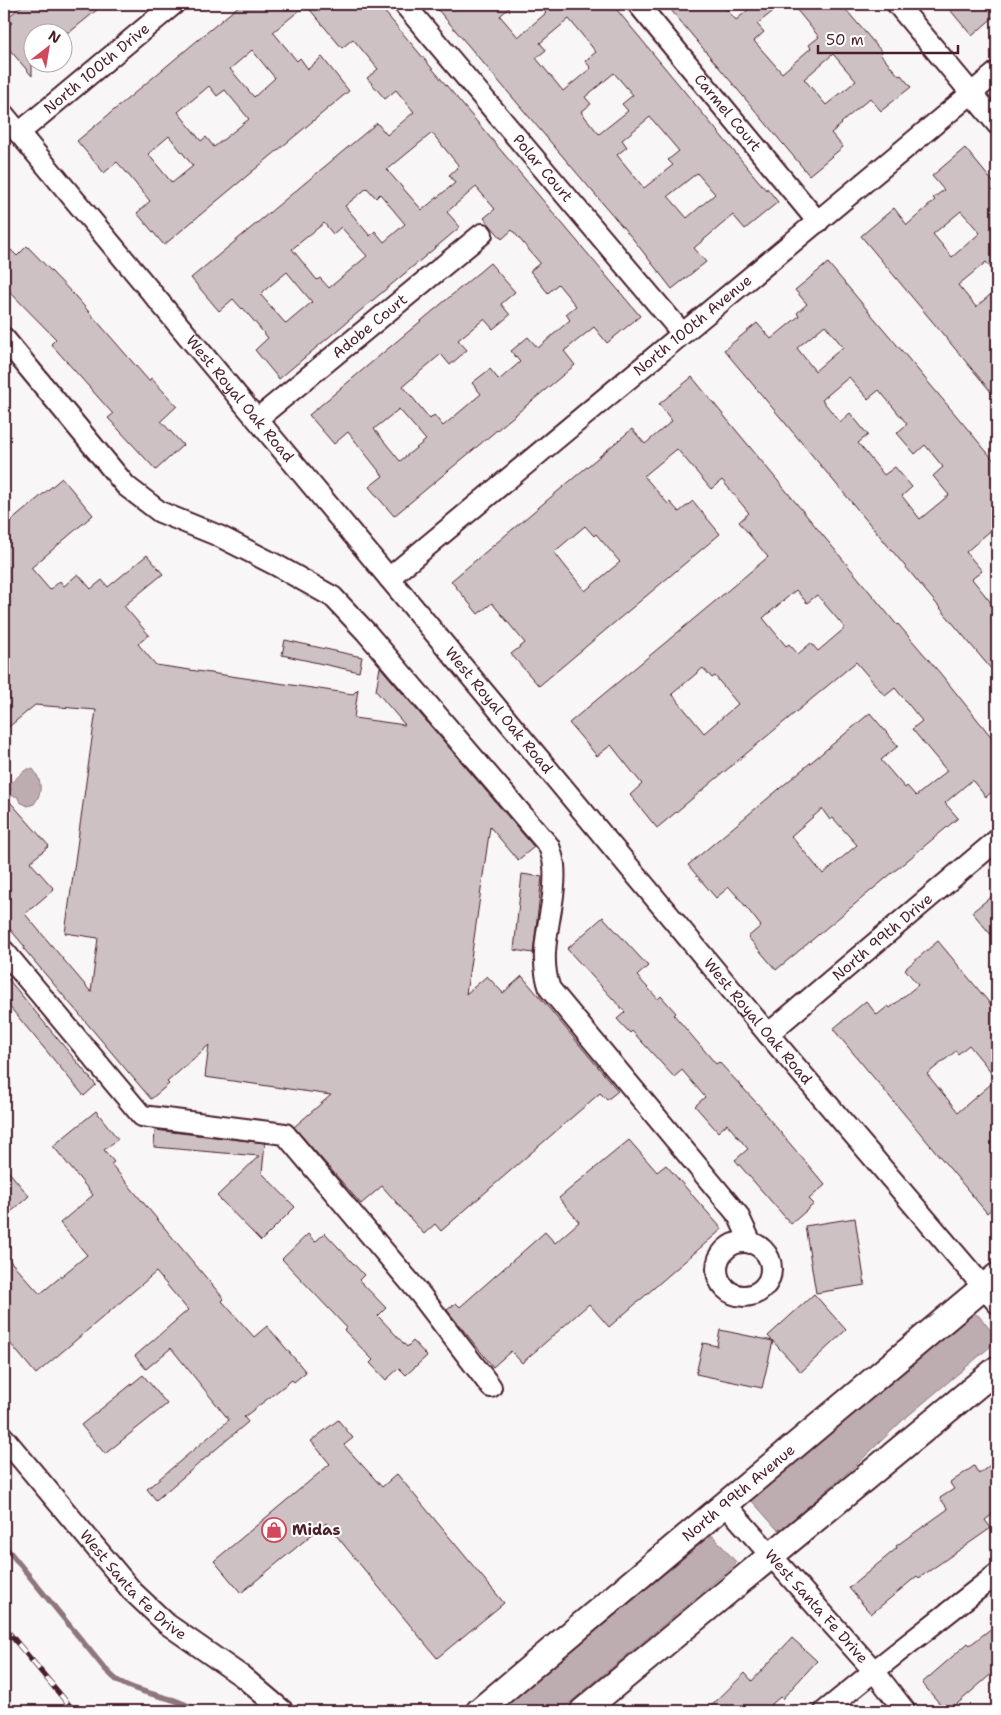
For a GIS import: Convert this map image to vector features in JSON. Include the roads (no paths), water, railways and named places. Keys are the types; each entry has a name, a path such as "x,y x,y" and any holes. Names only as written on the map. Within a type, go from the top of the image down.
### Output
{"main road":[{"name":"North 99th Avenue","path":"479,1711 726,1505 993,1288"},
{"path":"584,1711 997,1369"}],"street":[{"name":"North 100th Drive","path":"19,133 174,4"},
{"name":"Polar Court","path":"404,4 682,334"},
{"name":"Carmel Court","path":"638,4 818,222"},
{"path":"897,4 997,124"},
{"name":"North 100th Avenue","path":"389,578 997,72"},
{"name":"West Royal Oak Road","path":"4,115 768,1034 993,1288"},
{"name":"Adobe Court","path":"257,419 482,234"},
{"path":"4,338 126,486 137,496 160,512 219,536 333,597 366,632 549,846 554,864 554,888 544,955 544,975 550,989 738,1216 751,1243"},
{"name":"North 99th Drive","path":"768,1034 997,840"},
{"path":"4,950 142,1116 286,1134 420,1294 491,1387"},
{"name":"West Santa Fe Drive","path":"4,1438 134,1592 167,1624 243,1677 283,1711"},
{"name":"West Santa Fe Drive","path":"726,1505 874,1671 905,1711"},
{"path":"825,1711 997,1574"}],"waterway":[{"path":"4,1545 105,1669 116,1679 129,1687 179,1702 198,1711"}],"railway":[{"path":"4,1627 74,1711"}],"place":[{"name":"Midas","path":"274,1530"}]}
